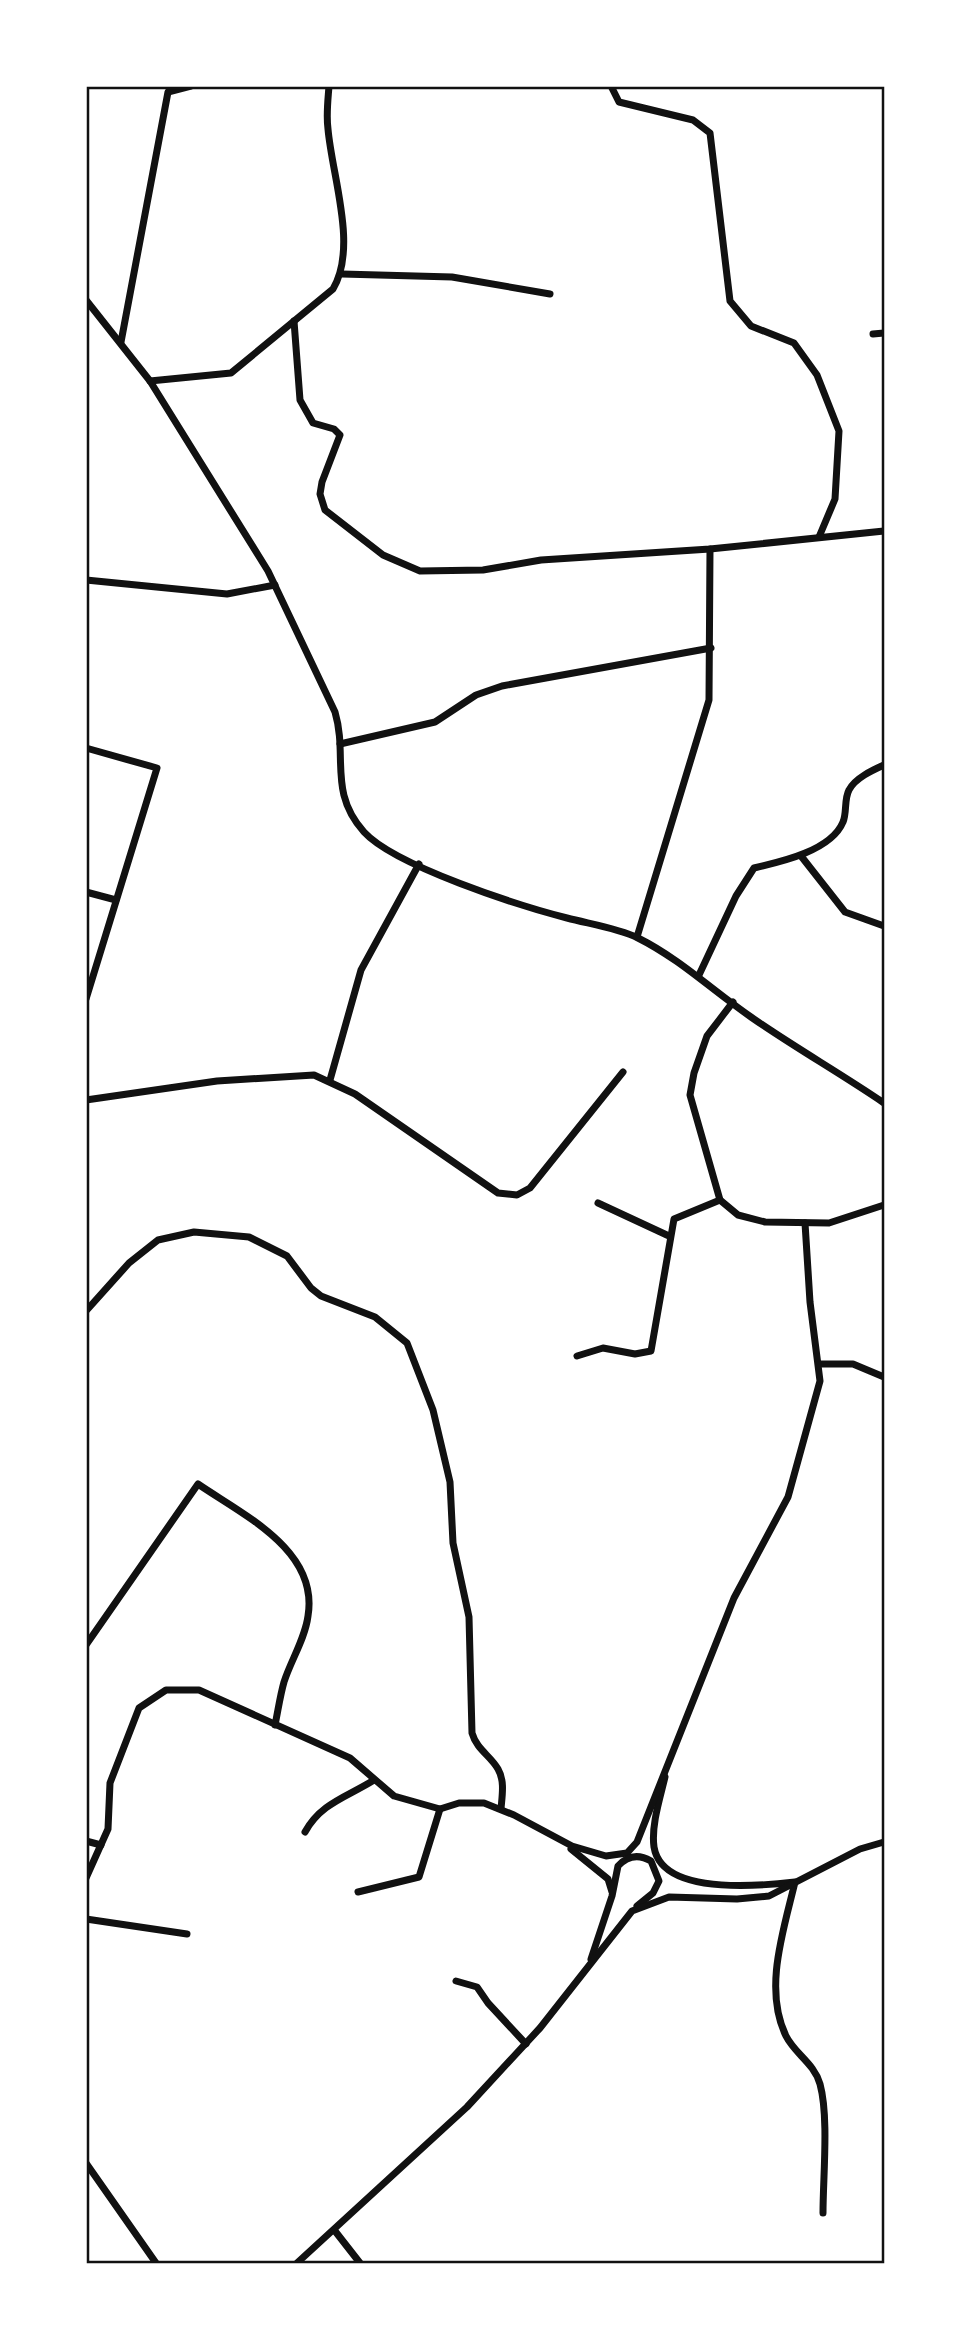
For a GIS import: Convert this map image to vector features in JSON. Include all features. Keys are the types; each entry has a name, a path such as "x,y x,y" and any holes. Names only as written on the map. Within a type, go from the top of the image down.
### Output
{"street":[{"path":"121,342 168,92 191,86"},
{"path":"150,381 231,373 333,289 342,274 344,241 327,127 329,86"},
{"path":"611,86 619,102 697,121 710,133 730,301 751,326 794,343 817,375 839,431 835,499 819,537"},
{"path":"342,274 452,277 550,294"},
{"path":"86,300 150,381 275,584 335,712 340,744 340,782 356,822 376,843 419,864 520,905 636,937 699,975 733,1002 884,1103"},
{"path":"294,321 300,400 313,423 334,429 340,435 322,482 322,503 325,510 398,564 420,571 483,570 541,560 710,549 884,531"},
{"path":"873,334 884,333"},
{"path":"636,937 709,700 710,549"},
{"path":"86,580 227,594 275,584"},
{"path":"340,744 435,722 476,695 502,686 711,648"},
{"path":"86,748 157,768 86,999"},
{"path":"699,975 736,896 754,868 801,856 843,824 849,790 870,771 884,765"},
{"path":"801,856 845,912 884,926"},
{"path":"330,1080 361,970 419,864"},
{"path":"86,892 116,900"},
{"path":"733,1002 707,1036 694,1073 690,1095 720,1200 734,1213 753,1221 805,1223 842,1220 884,1205"},
{"path":"86,1100 217,1082 314,1075 330,1080 498,1193 508,1196 530,1188 623,1072"},
{"path":"577,1356 603,1348 635,1354 651,1351 664,1289 669,1236 674,1219 720,1200"},
{"path":"598,1203 669,1236"},
{"path":"562,1842 606,1856 627,1853 637,1842 671,1750 734,1598 788,1497 820,1381 810,1302 805,1223"},
{"path":"86,1311 129,1263 158,1240 194,1232 249,1237 287,1256 311,1288 321,1296 375,1317 407,1343 433,1410 450,1482 453,1543 469,1617 472,1733 479,1750 499,1770 501,1809"},
{"path":"819,1364 853,1364 884,1377"},
{"path":"86,1645 198,1483 283,1543 298,1564 308,1592 308,1616 284,1683 275,1725"},
{"path":"86,1878 108,1829 110,1783 135,1715 146,1702 166,1690 199,1690 350,1758 394,1796 440,1809 470,1801 501,1809 562,1842 602,1873 608,1880 612,1896"},
{"path":"671,1750 654,1834 659,1861 671,1871 706,1883 736,1887 795,1882"},
{"path":"305,1832 322,1806 344,1799 374,1780"},
{"path":"358,1892 419,1877 440,1809"},
{"path":"86,1841 101,1845"},
{"path":"632,1911 668,1897 737,1899 769,1896 860,1849 884,1842"},
{"path":"297,2263 335,2231 467,2107 526,2044 588,1967 632,1911 657,1887 659,1874 651,1861 637,1856 623,1861 615,1873 612,1896 588,1967"},
{"path":"795,1882 782,1937 776,1988 786,2035 810,2063 820,2084 823,2213"},
{"path":"86,1920 187,1934"},
{"path":"456,1981 477,1987 526,2044"},
{"path":"86,2163 156,2263"},
{"path":"335,2231 360,2263"}]}
